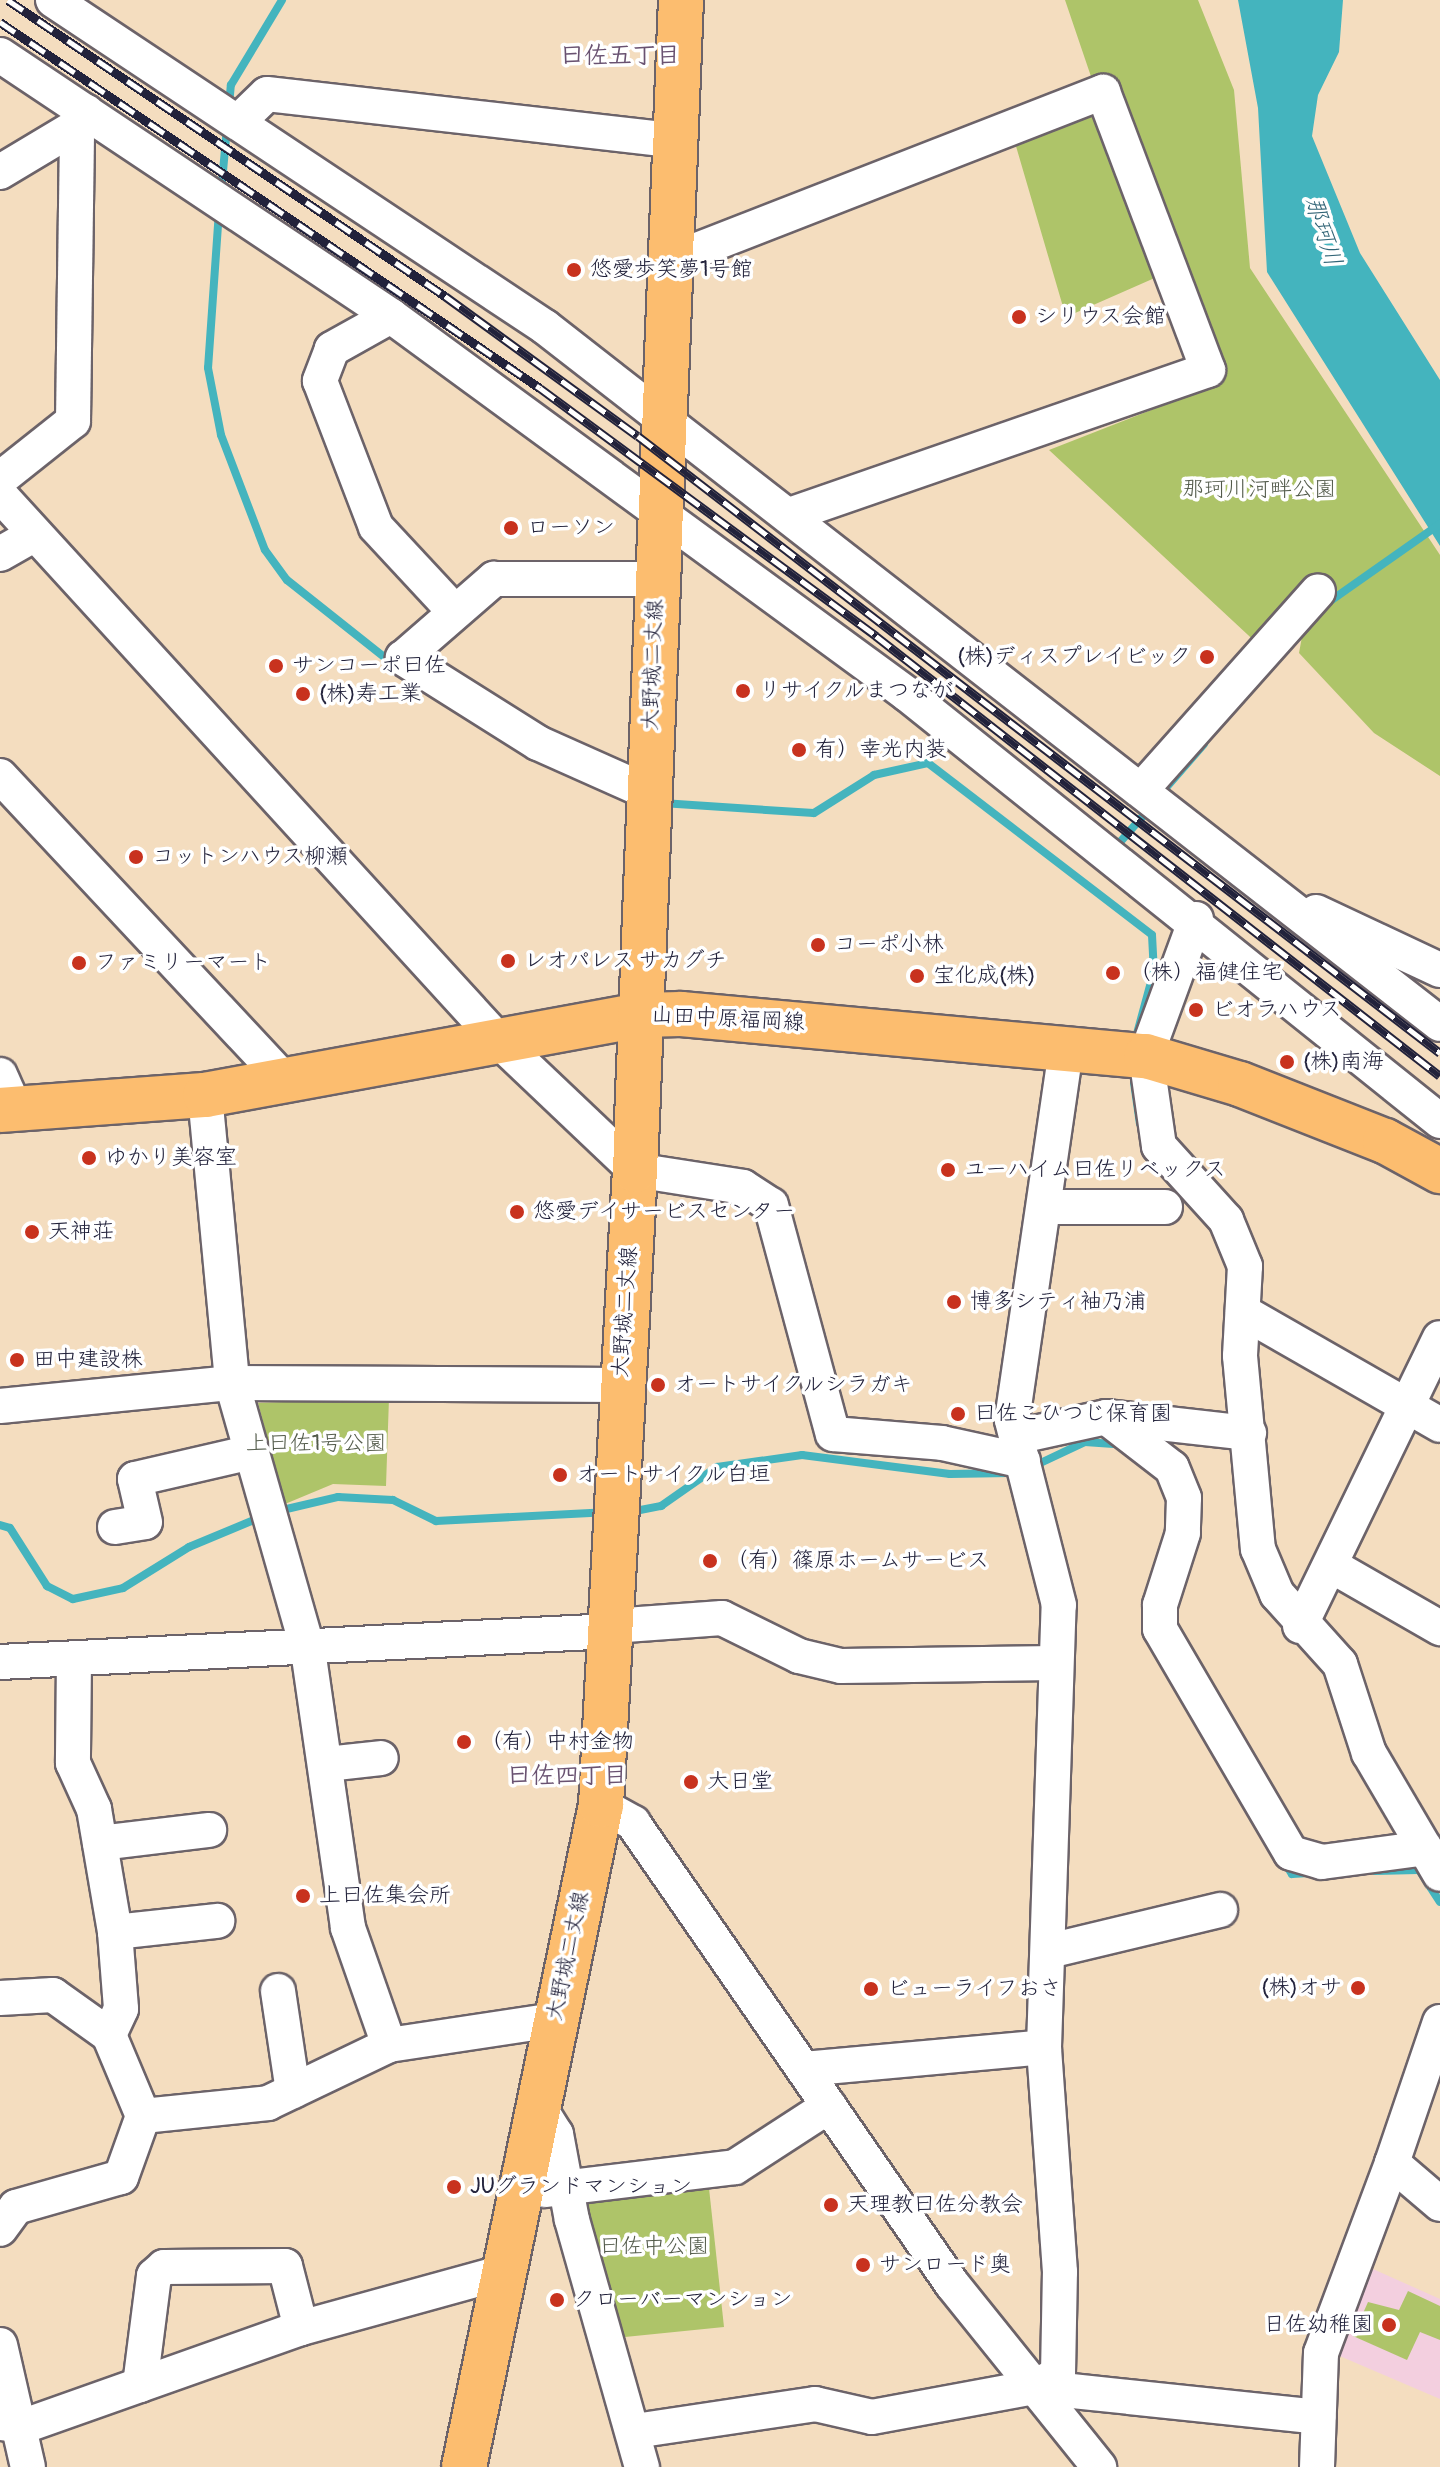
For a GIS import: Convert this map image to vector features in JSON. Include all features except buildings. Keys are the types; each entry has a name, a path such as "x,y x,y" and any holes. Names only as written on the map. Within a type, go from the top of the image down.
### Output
{"main road":[{"name":"大野城二丈線","path":"464,2467 517,2195 601,1805 612,1628 619,1385 635,1170 658,515 681,0"},
{"name":"山田中原福岡線","path":"5,1098 205,1095 640,1015 1067,1045 1146,1056 1240,1084 1385,1141 1440,1171"}],"street":[{"path":"53,0 240,120 662,415 792,514 1254,883 1440,1024"},
{"path":"0,55 82,119 170,168 391,316 658,515 907,694 1196,919 1440,1121"},
{"path":"669,261 1103,92 1208,370 792,514"},
{"path":"240,120 267,94 677,141"},
{"path":"0,172 82,119"},
{"path":"0,479 73,421 82,119"},
{"path":"391,316 332,349 320,381 376,527 454,611"},
{"path":"0,495 498,1040 635,1170 743,1187 771,1205 833,1434 1020,1449 1106,1417 1249,1433"},
{"path":"0,554 35,534"},
{"path":"648,792 562,756 403,658 494,579 656,579"},
{"path":"1141,790 1318,591"},
{"path":"0,776 284,1080"},
{"path":"1254,883 1440,970"},
{"path":"1106,1417 1172,1468 1184,1498 1183,1533 1160,1605 1160,1629 1291,1853 1322,1862 1419,1859 1369,1753 1340,1664 1300,1626 1258,1549 1249,1503 1243,1312 1245,1266 1226,1220 1159,1146 1146,1056 1196,919"},
{"path":"1034,2387 1058,2374 1060,2272 1044,2047 1059,1605 1012,1420 1067,1045"},
{"path":"205,1095 232,1383 274,1518 308,1650 327,1764 348,1928 389,2045"},
{"path":"1044,1207 1165,1207"},
{"path":"1243,1312 1440,1425"},
{"path":"1300,1626 1332,1566 1405,1404 1440,1338"},
{"path":"0,1406 232,1383 619,1385"},
{"path":"115,1527 145,1522 135,1479 252,1452"},
{"path":"1332,1566 1440,1628"},
{"path":"0,1662 308,1650 722,1618 799,1656 841,1666 1055,1663"},
{"path":"74,1659 73,1763 100,1843 115,1932 121,2009 109,2035"},
{"path":"327,1764 381,1758"},
{"path":"601,1805 633,1823 952,2284 1099,2467"},
{"path":"100,1843 209,1830"},
{"path":"1049,1951 1220,1910"},
{"path":"115,1932 217,1921"},
{"path":"278,1991 293,2091"},
{"path":"0,1998 53,1995 109,2035 143,2116 121,2177 16,2207 0,2229"},
{"path":"143,2116 268,2103 389,2045 554,2020"},
{"path":"1317,2467 1321,2353 1392,2163 1440,2022"},
{"path":"804,2069 1044,2047"},
{"path":"537,2104 556,2134 566,2186 635,2431 642,2467"},
{"path":"517,2195 566,2186 735,2167 829,2106"},
{"path":"1392,2163 1440,2204"},
{"path":"140,2385 154,2276 164,2267 285,2266 301,2328"},
{"path":"0,2345 24,2448 140,2385 301,2328 504,2272"},
{"path":"635,2431 815,2404 872,2417 1034,2387 1318,2417"}],"shaded area":[{"name":"日佐幼稚園","path":"1364,2265 1440,2299 1440,2399 1328,2351"}],"green space":[{"name":"那珂川河畔公園","path":"1065,0 1198,0 1234,90 1250,268 1440,555 1440,776 1374,733 1299,653 1310,593 1262,648 1049,450 1210,387 1166,273 1066,317 1013,136 1100,103"},
{"name":"上曰佐1号公園","path":"389,1398 386,1486 333,1484 285,1504 258,1403"},
{"name":"曰佐中公園","path":"708,2179 724,2327 615,2338 566,2186"},
{"path":"1408,2291 1440,2306 1440,2340 1420,2332 1407,2360 1353,2336 1368,2302 1399,2310"}],"water":[{"name":"那珂川","path":"1238,0 1343,0 1339,52 1318,95 1312,136 1360,253 1440,380 1440,546 1267,272 1258,108"}],"waterway":[{"path":"229,106 231,85 282,0"},
{"path":"221,193 227,127"},
{"path":"219,211 208,368 221,435 265,550 287,580 393,664"},
{"path":"1326,604 1440,524"},
{"path":"1158,797 1204,744"},
{"path":"662,803 814,813 874,775 928,763 1152,935 1154,971 1135,1041"},
{"path":"1114,849 1150,808"},
{"path":"1134,1083 1140,1124"},
{"path":"1034,1466 1085,1442 1117,1444"},
{"path":"630,1512 661,1506 717,1467 802,1455 950,1474 1010,1473"},
{"path":"278,1511 338,1497 393,1500 436,1521 605,1512"},
{"path":"0,1525 10,1528 47,1586 73,1599 123,1588 189,1547 261,1517"},
{"path":"1412,1859 1440,1902"},
{"path":"1285,1863 1292,1874 1309,1873"},
{"path":"1375,1871 1418,1870"}],"railway":[{"path":"8,0 445,296 638,436 1440,1053"},
{"path":"0,22 540,388 876,636 1440,1076"}],"place":[{"name":"悠愛歩笑夢1号館","path":"574,270"},
{"name":"シリウス会館","path":"1019,317"},
{"name":"ローソン","path":"511,528"},
{"name":"(株)ディスプレイビック","path":"1207,657"},
{"name":"サンコーポ曰佐","path":"276,666"},
{"name":"リサイクルまつなが","path":"743,691"},
{"name":"(株)寿工業","path":"303,694"},
{"name":"有）幸光内装","path":"799,750"},
{"name":"コットンハウス柳瀬","path":"136,857"},
{"name":"コーポ小林","path":"818,945"},
{"name":"レオパレス サカグチ","path":"508,961"},
{"name":"ファミリーマート","path":"79,963"},
{"name":"（株）福健住宅","path":"1113,973"},
{"name":"宝化成(株)","path":"917,976"},
{"name":"ビオラハウス","path":"1196,1010"},
{"name":"(株)南海","path":"1287,1062"},
{"name":"ゆかり美容室","path":"89,1158"},
{"name":"ユーハイム曰佐リベックス","path":"948,1170"},
{"name":"悠愛デイサービスセンター","path":"517,1212"},
{"name":"天神荘","path":"32,1232"},
{"name":"博多シティ袖乃浦","path":"954,1302"},
{"name":"田中建設株","path":"17,1360"},
{"name":"オートサイクルシラガキ","path":"658,1385"},
{"name":"曰佐こひつじ保育園","path":"958,1414"},
{"name":"オートサイクル白垣","path":"560,1475"},
{"name":"（有）篠原ホームサービス","path":"710,1561"},
{"name":"（有）中村金物","path":"464,1742"},
{"name":"大日堂","path":"691,1782"},
{"name":"上曰佐集会所","path":"303,1896"},
{"name":"(株)オサ","path":"1358,1988"},
{"name":"ビューライフおさ","path":"871,1989"},
{"name":"JUグランドマンション","path":"454,2187"},
{"name":"天理教曰佐分教会","path":"831,2205"},
{"name":"サンロード奥","path":"863,2265"},
{"name":"クローバーマンション","path":"557,2300"},
{"name":"日佐幼稚園","path":"1389,2325"}],"district":[{"name":"曰佐五丁目","path":"620,56"},
{"name":"曰佐四丁目","path":"567,1776"}]}
